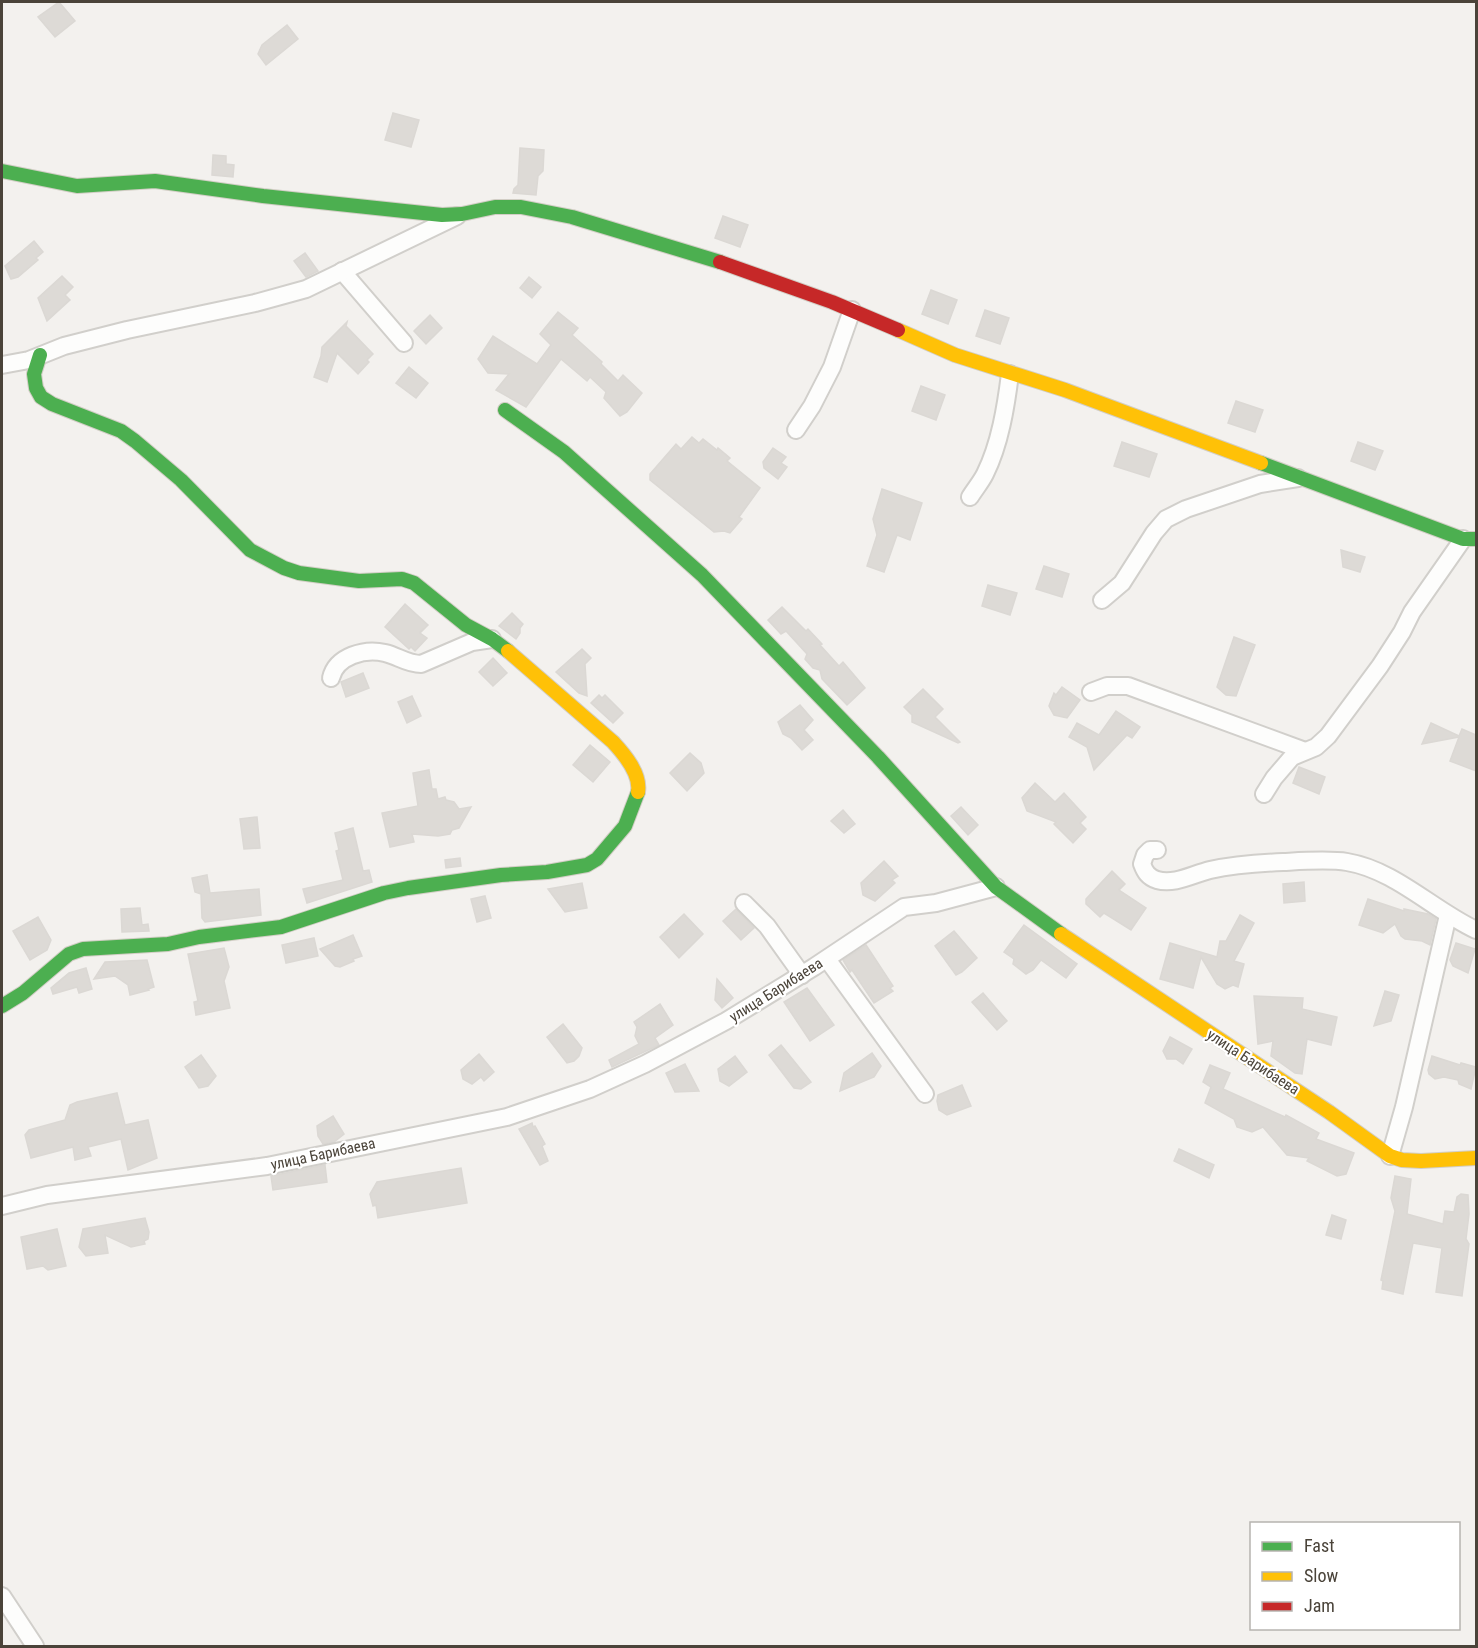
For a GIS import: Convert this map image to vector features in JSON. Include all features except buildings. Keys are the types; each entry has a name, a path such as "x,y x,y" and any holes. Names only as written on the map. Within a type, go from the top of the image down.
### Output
{"street":[{"path":"2,171 77,186 156,181 263,196 442,215 462,214 495,207 521,207 572,217 725,264 852,310 955,355 1065,390 1470,539 1412,612 1402,632 1328,736 1316,747 1292,757 1264,794"},
{"path":"2,365 29,360 64,346 127,330 255,303 306,289 462,214"},
{"path":"342,271 404,343"},
{"path":"796,430 812,406 832,367 852,310"},
{"path":"2,1005 23,993 69,954 83,949 168,944 199,937 280,927 384,893 408,888 587,865 597,859 625,826 636,801 639,786 625,754 613,742 525,664 492,639 466,626 419,586 408,580 359,581 299,573 284,568 250,550 181,480 135,441 121,431 52,404 41,397 36,388 34,374 40,355"},
{"path":"970,497 985,475 995,446 1010,374"},
{"path":"505,410 564,452 702,575 878,757 996,887"},
{"path":"1102,600 1122,583 1154,533 1166,519 1186,509 1260,484 1302,478"},
{"path":"331,678 337,664 363,652 387,653 412,664 421,663 472,642 492,639"},
{"path":"1091,692 1107,686 1128,687 1305,752"},
{"path":"1157,850 1150,850 1145,855 1143,864 1145,871 1157,880 1167,881 1212,870 1282,862 1347,862 1374,870 1476,930"},
{"name":"улица Барибаева","path":"2,1206 47,1195 267,1166 507,1117 590,1089 645,1064 726,1021 802,975 904,908 936,903 996,887 1074,944 1329,1112 1390,1156 1402,1160 1421,1161 1476,1158"},
{"path":"744,903 767,926 802,975"},
{"path":"1390,1156 1404,1107 1448,915"},
{"path":"827,959 925,1094"},
{"path":"2,1596 35,1647"}],"traffic: fast":[{"path":"2,171 77,186 155,181 263,196 442,215 462,214 495,207 521,207 572,217 720,262"},
{"path":"40,355 34,374 36,388 41,397 52,404 121,431 135,441 181,480 250,550 284,568 299,573 359,581 402,579 414,583 466,625 508,651"},
{"path":"505,410 564,452 702,575 878,757 996,887 1061,934"},
{"path":"1261,463 1463,539 1476,539"},
{"path":"2,1006 23,993 69,954 83,949 168,944 199,937 281,927 384,893 408,888 501,875 547,872 587,865 597,859 625,826 638,792"}],"traffic: slow":[{"path":"898,330 955,355 1065,390 1261,463"},
{"path":"508,651 613,742 635,772 638,792"},
{"path":"1061,934 1329,1112 1390,1156 1402,1160 1421,1161 1476,1158"}],"traffic: jam":[{"path":"720,262 832,302 898,330"}]}
